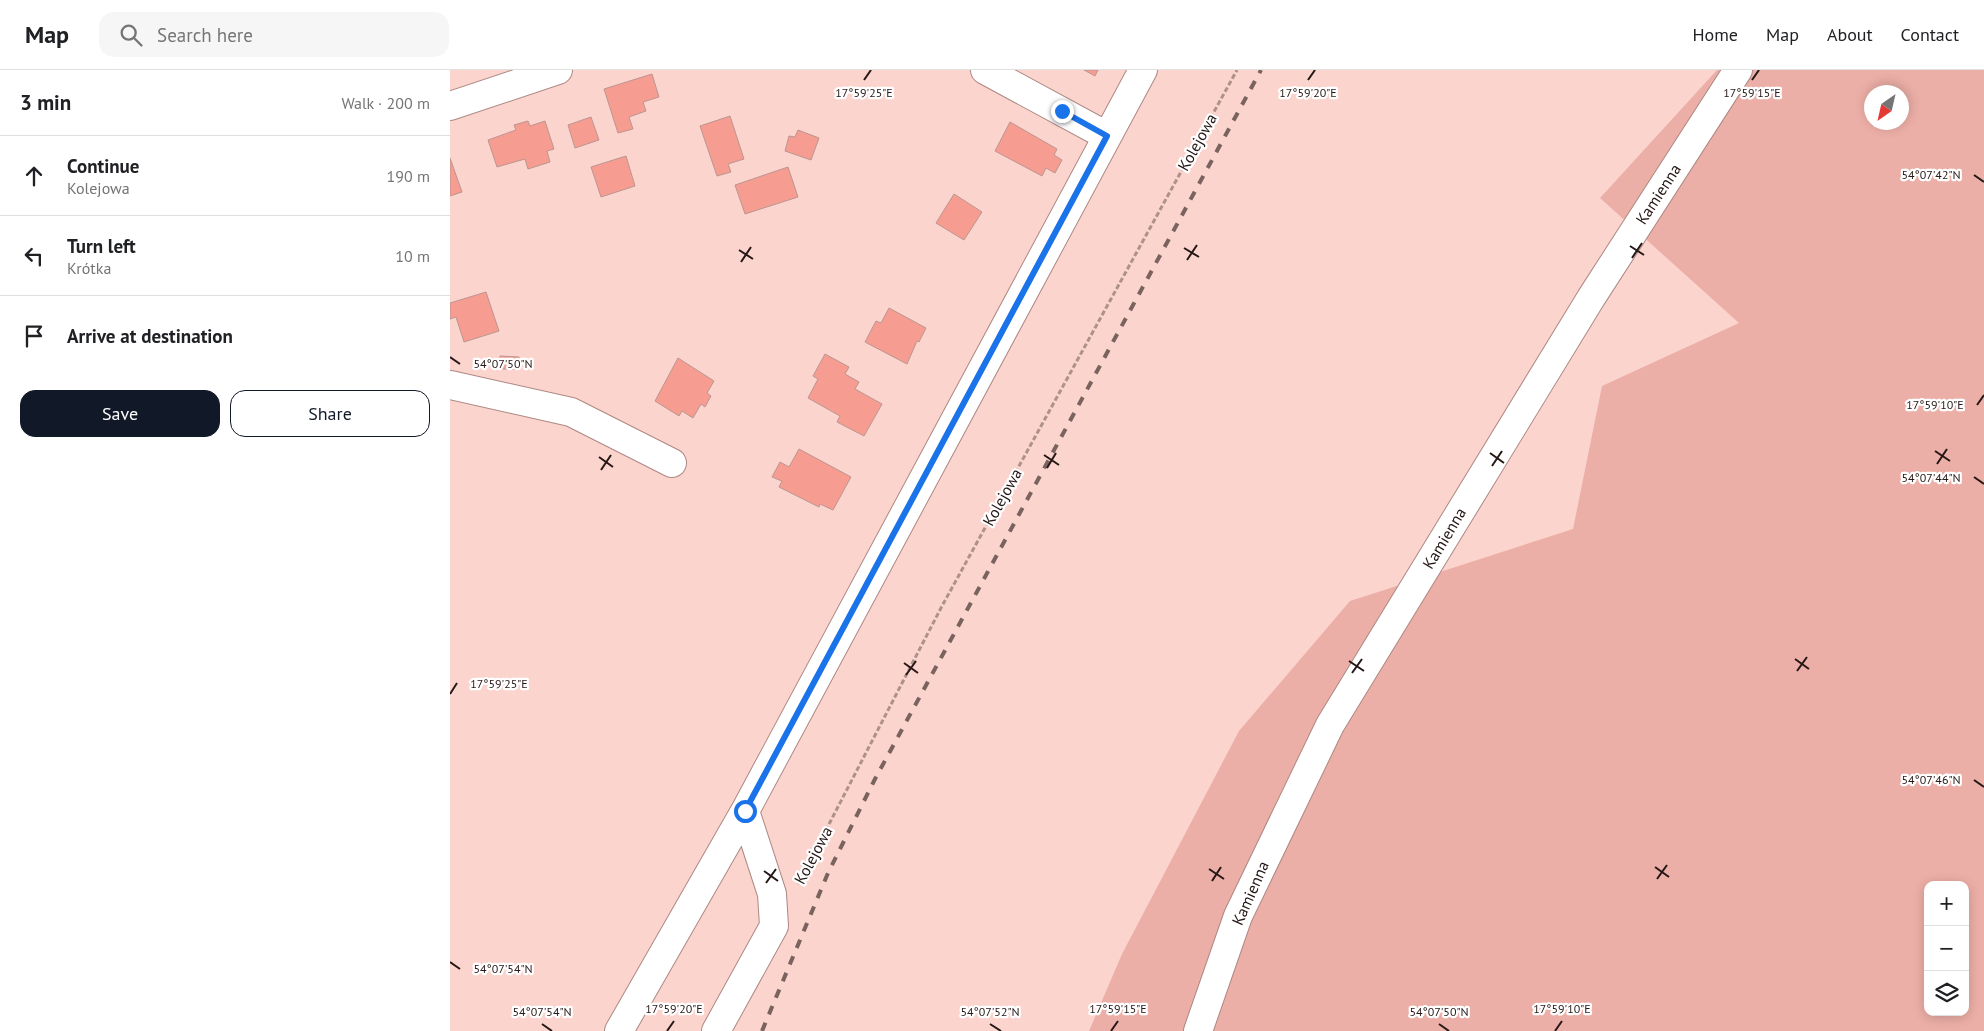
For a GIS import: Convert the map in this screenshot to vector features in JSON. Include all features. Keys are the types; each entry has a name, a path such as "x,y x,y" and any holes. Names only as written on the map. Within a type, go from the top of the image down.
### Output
{"street":[{"path":"450,106 558,70"},
{"path":"985,70 1107,136"},
{"path":"619,1031 745,811 1143,70"},
{"name":"Kamienna","path":"1198,1031 1238,916 1330,725 1591,298 1738,70"},
{"path":"450,385 571,412 672,463"},
{"name":"Kolejowa","path":"745,811 772,894 774,926"},
{"path":"716,1031 774,926"}],"path":[{"name":"Kolejowa","path":"774,926 812,859 942,606 1237,70"}],"shaded area":[{"path":"1717,70 1984,70 1984,1031 1089,1031 1122,954 1239,731 1350,601 1573,529 1602,386 1739,323 1600,198"}],"building":[{"path":"1084,70 1098,70 1095,76"},
{"path":"652,74 659,97 643,102 646,111 629,117 633,129 618,133 604,89"},
{"path":"730,116 744,159 728,164 731,172 717,176 700,126"},
{"path":"591,117 599,140 575,148 568,125"},
{"path":"528,121 530,126 545,121 554,149 547,151 550,162 528,169 525,159 497,167 488,140 516,130 514,125"},
{"path":"1010,122 1057,149 1054,155 1062,160 1055,173 1046,168 1042,176 995,151"},
{"path":"798,130 819,138 811,160 785,151 789,136 795,137"},
{"path":"626,156 635,186 601,197 591,167"},
{"path":"450,158 462,192 450,196"},
{"path":"788,167 798,197 745,214 735,185"},
{"path":"954,194 982,212 964,240 936,223"},
{"path":"486,292 499,331 464,342 456,317 450,319 450,303"},
{"path":"889,308 926,328 919,342 917,341 907,364 865,342 876,321 881,323"},
{"path":"825,354 849,367 845,374 859,382 855,389 882,404 864,436 837,422 840,416 808,398 818,379 813,376"},
{"path":"500,356 519,357 519,369 499,369"},
{"path":"678,358 714,381 707,393 711,396 705,407 701,404 693,418 682,411 679,416 655,401"},
{"path":"799,449 851,477 833,510 820,504 819,507 779,487 782,481 772,477 780,462 789,467"}],"railway":[{"path":"762,1031 828,873 875,779 1261,70"}],"route":[{"path":"745,811 1107,136 1062,111"}]}
